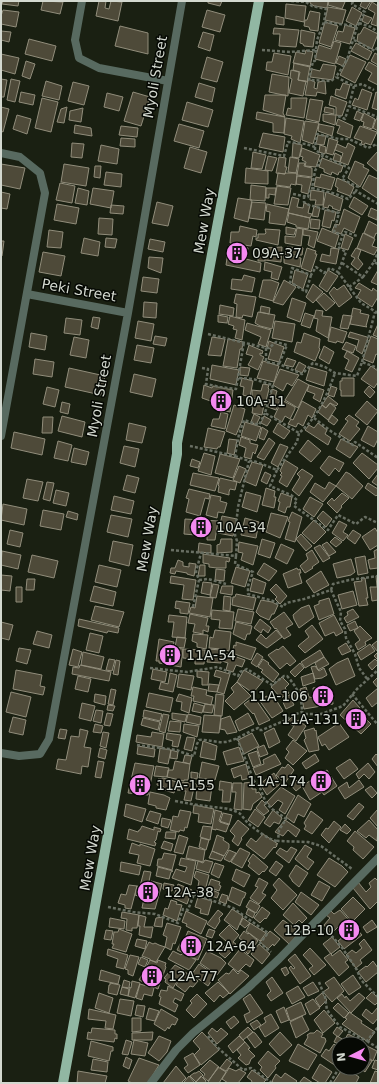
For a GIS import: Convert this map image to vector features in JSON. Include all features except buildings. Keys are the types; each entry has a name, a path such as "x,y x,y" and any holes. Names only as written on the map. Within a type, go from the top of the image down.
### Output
{"main road":[{"name":"Mew Way","path":"63,1083 177,454 177,444 259,1"}],"street":[{"path":"82,1 75,40 79,58 99,68 168,81"},
{"name":"Myoli Street","path":"1,753 19,756 40,754 50,739 128,313 182,1"},
{"path":"1,153 20,156 40,173 45,193 1,436"},
{"name":"Peki Street","path":"27,294 128,313"},
{"path":"151,1083 176,1050 201,1026 248,988 279,959 378,858"}],"path":[{"path":"291,1 306,2 312,6 326,10 324,22 317,40 315,61 313,61 309,80 331,81 347,60 357,27 365,12 352,4 353,1"},
{"path":"324,22 342,25 346,24 357,27"},
{"path":"359,23 371,27 378,32"},
{"path":"354,40 375,51 378,46"},
{"path":"250,49 273,51 316,50"},
{"path":"336,76 354,86 362,84 374,90"},
{"path":"338,116 345,119 354,86"},
{"path":"349,106 378,117"},
{"path":"312,188 336,194 348,199 358,187 342,179 349,168 314,150 317,134 339,139 349,139 368,148 377,144 378,146"},
{"path":"232,145 284,156 288,142 306,144 315,147"},
{"path":"293,194 308,196 310,189 312,188 315,171 323,155"},
{"path":"356,191 378,204"},
{"path":"304,196 304,202 309,205 339,213 334,232 343,235"},
{"path":"338,272 346,252 338,247 343,235 345,232 357,236"},
{"path":"349,287 363,277 374,262 378,252"},
{"path":"374,262 378,264"},
{"path":"342,263 363,277"},
{"path":"266,348 266,362 279,364 302,374 313,363 335,373 357,376 376,312 361,303 338,272 330,268 324,273 316,267 311,275 306,292 290,282 292,268 311,275"},
{"path":"198,332 266,348 269,348 276,342 287,345 279,364"},
{"path":"192,366 208,369 206,384 236,389 244,342"},
{"path":"362,362 378,368"},
{"path":"335,373 327,394 314,418 299,433 297,442 277,470 270,486 292,495 297,500 294,506 328,530 338,515 356,524 365,517 378,523"},
{"path":"235,456 239,434 244,420 259,425 265,413 273,385 253,379 239,378"},
{"path":"265,413 299,433"},
{"path":"314,418 332,432 353,445 355,442 378,458"},
{"path":"177,444 235,456 249,461 254,461 277,470"},
{"path":"249,461 238,507 235,535 237,541 235,564 253,572 248,586 248,594 273,601 283,607 286,603 331,590"},
{"path":"159,548 201,554 236,556"},
{"path":"193,607 199,580 196,572 201,554"},
{"path":"368,680 358,668 355,654 346,638 345,629 340,621 341,612 331,590 333,584 378,576"},
{"path":"199,580 208,579 226,584"},
{"path":"138,666 187,672 218,667 238,676 240,672 247,668 272,685 284,676 287,676 297,687 302,704 302,712"},
{"path":"125,742 177,750 194,756 199,740 206,739 224,742 237,738 258,728 259,730 262,730 286,720 293,714 302,712 306,714 322,714 343,706 352,694 378,670"},
{"path":"352,694 378,725"},
{"path":"237,738 254,781 265,797 266,803 272,810 278,812 286,819 279,830 278,841"},
{"path":"175,801 221,807 232,810 241,814 246,821 274,841 308,842 321,846 360,877"},
{"path":"96,904 133,912 156,914 178,923 183,909 188,910 194,894 233,908 268,933 260,943 279,959"},
{"path":"317,920 331,933 357,970 361,980 378,997"},
{"path":"319,982 325,998 327,1010 340,1027 356,1036"},
{"path":"201,1026 217,1047 238,1066 244,1070 251,1068 272,1083"},
{"path":"371,1036 378,1027"}],"place":[{"name":"09A-37","path":"237,253"},
{"name":"10A-11","path":"221,401"},
{"name":"10A-34","path":"201,527"},
{"name":"11A-54","path":"170,655"},
{"name":"11A-106","path":"323,696"},
{"name":"11A-131","path":"356,719"},
{"name":"11A-174","path":"321,781"},
{"name":"11A-155","path":"140,785"},
{"name":"12A-38","path":"148,892"},
{"name":"12B-10","path":"349,930"},
{"name":"12A-64","path":"191,946"},
{"name":"12A-77","path":"152,976"}]}
